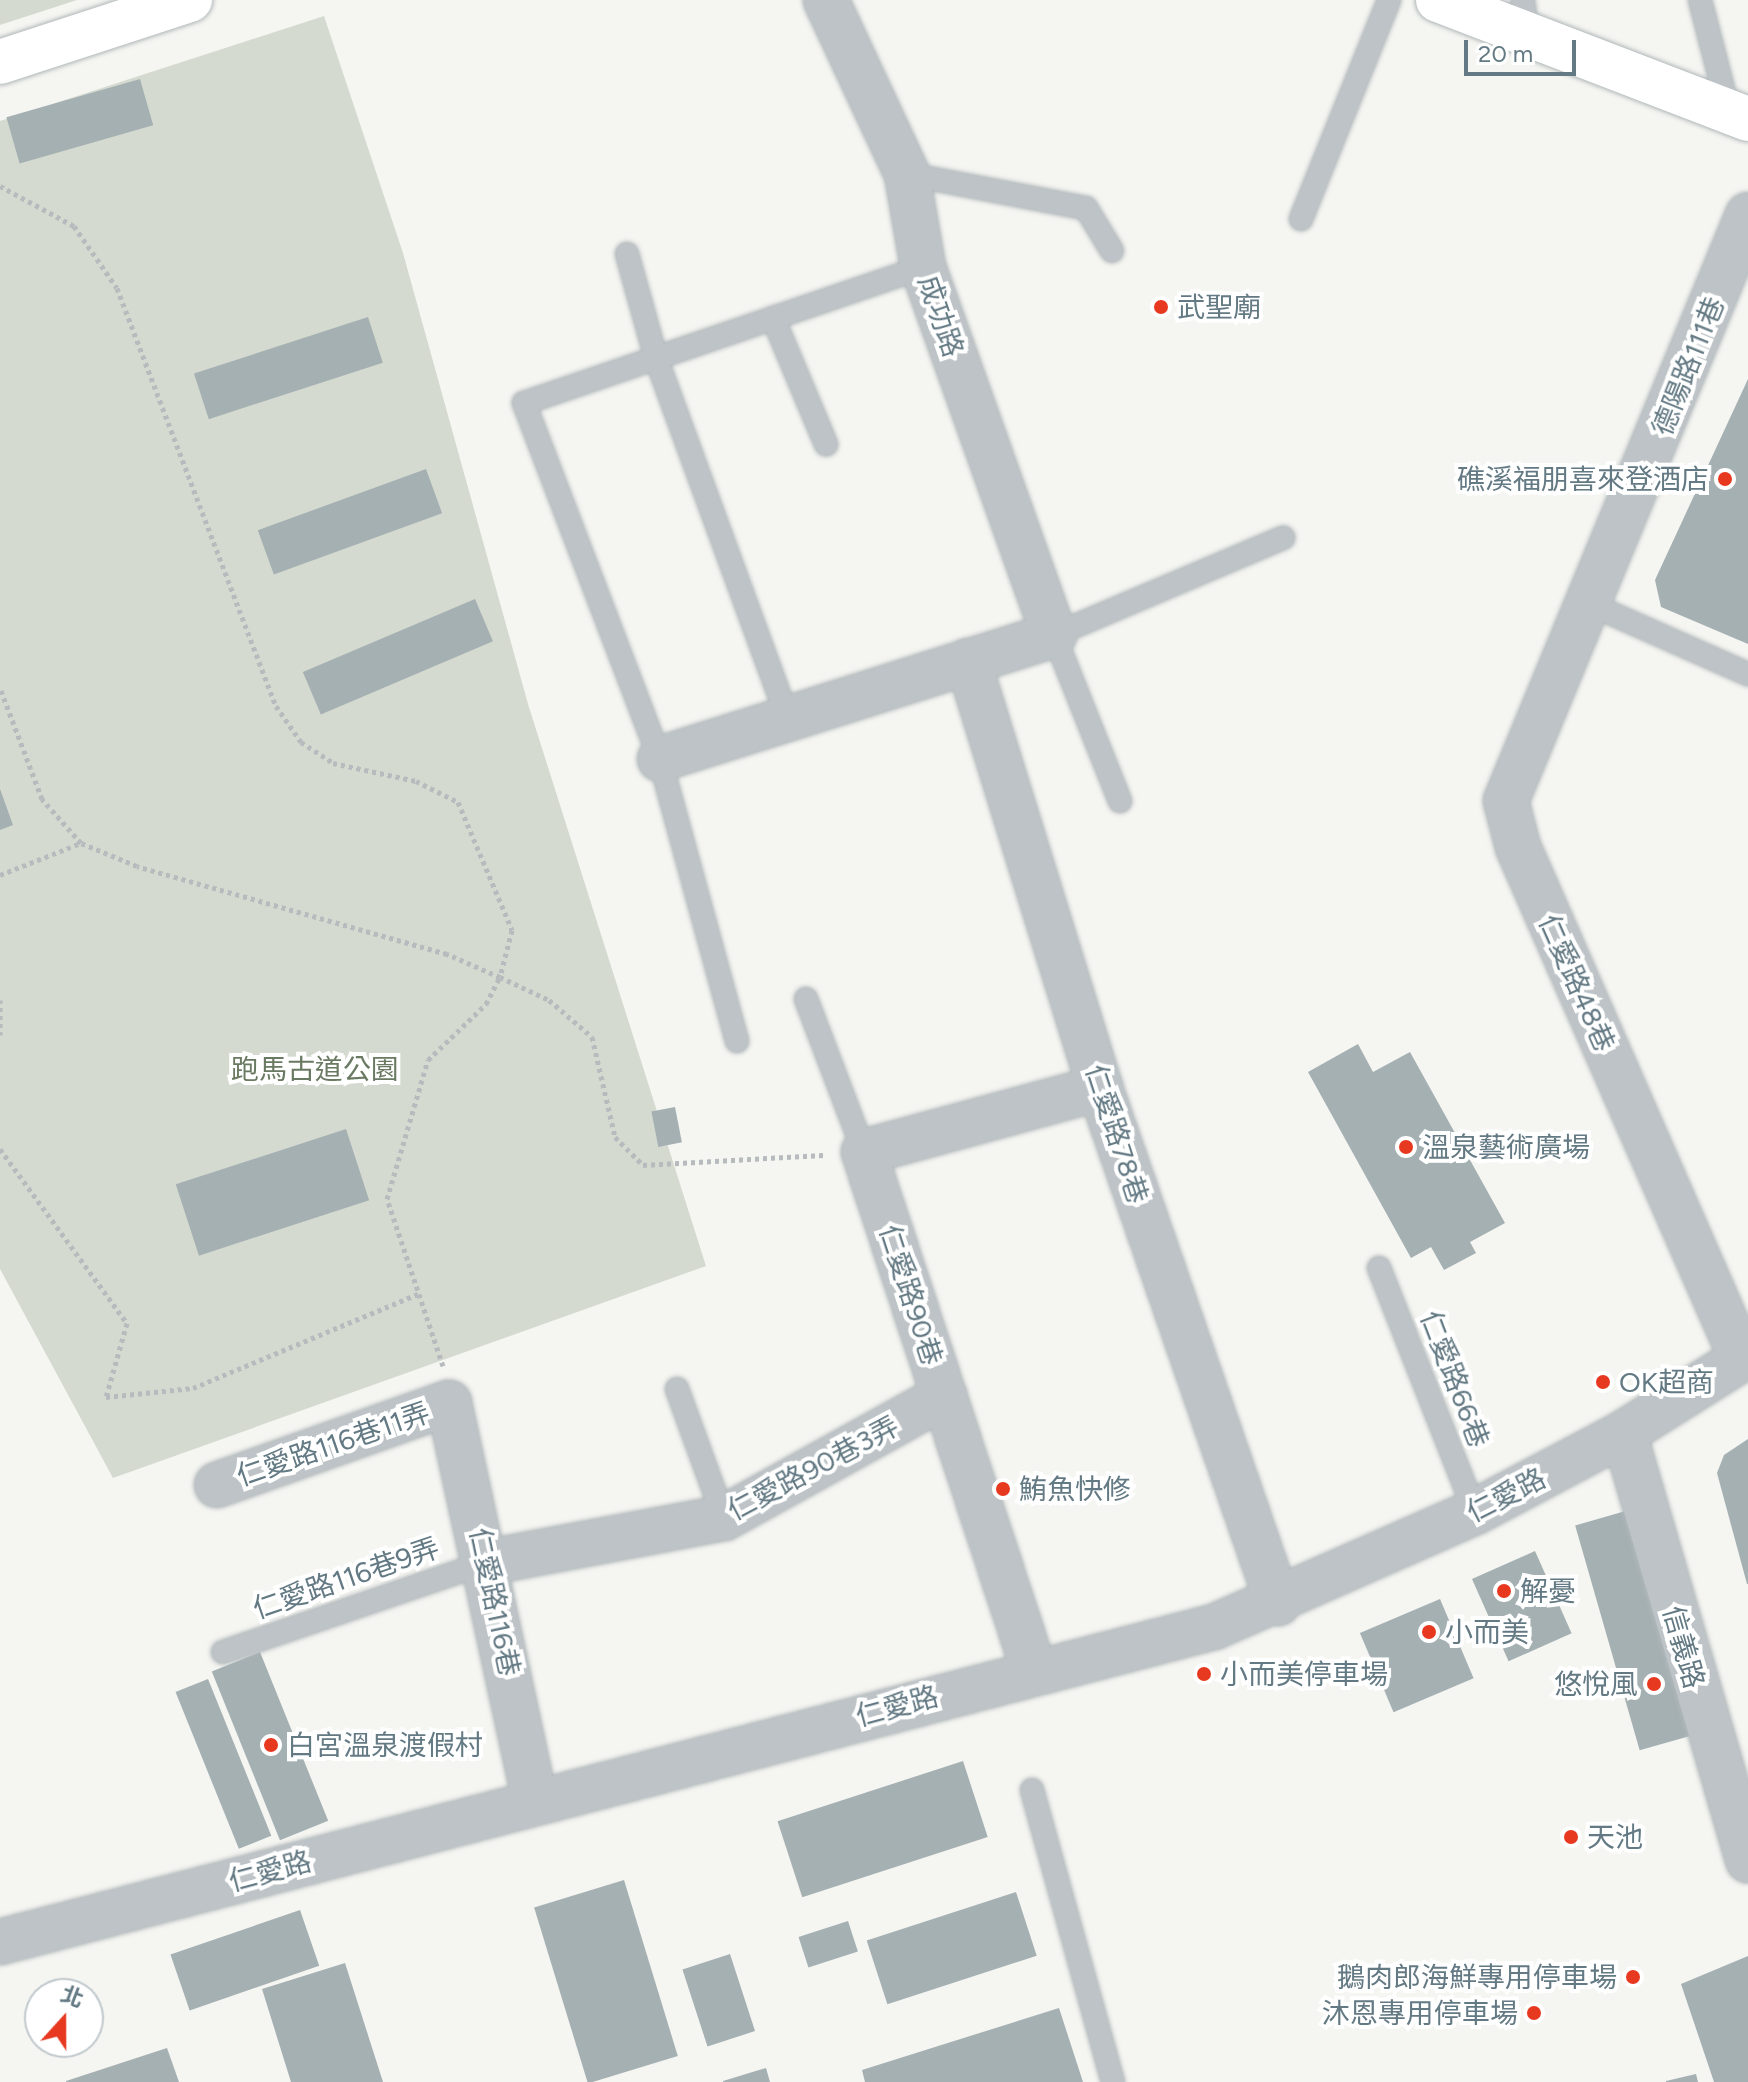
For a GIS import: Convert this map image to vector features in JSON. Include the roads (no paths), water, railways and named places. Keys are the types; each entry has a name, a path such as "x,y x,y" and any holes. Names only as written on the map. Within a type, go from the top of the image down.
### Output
{"street":[{"path":"0,62 190,0"},
{"name":"成功路","path":"826,0 907,174 923,267 1054,635"},
{"path":"1438,0 1525,15 1739,115"},
{"name":"德陽路111巷","path":"1592,605 1748,215"},
{"name":"仁愛路48巷","path":"1592,605 1506,801 1518,847 1745,1357"},
{"path":"660,759 1054,635"},
{"name":"仁愛路78巷","path":"968,661 1100,1088 1278,1603"},
{"path":"864,1152 1100,1088"},
{"name":"仁愛路90巷","path":"864,1152 1034,1670"},
{"name":"仁愛路","path":"0,1942 1034,1670 1214,1627 1278,1603 1475,1512 1624,1433 1745,1357"},
{"name":"仁愛路90巷3弄","path":"488,1562 724,1518 944,1396"},
{"name":"仁愛路116巷11弄","path":"217,1485 449,1403"},
{"name":"仁愛路116巷","path":"449,1403 488,1562 535,1801"},
{"name":"信義路","path":"1624,1433 1748,1860"}],"lane":[{"path":"1301,219 1389,0"},
{"path":"1700,0 1739,115"},
{"path":"907,174 1086,208 1112,251"},
{"path":"627,254 656,358 788,719"},
{"path":"737,1041 660,759 524,403 923,267"},
{"path":"773,318 826,444"},
{"path":"1120,801 1054,635 1283,538"},
{"path":"1592,605 1748,674"},
{"path":"806,999 864,1152"},
{"name":"仁愛路66巷","path":"1379,1268 1475,1512"},
{"path":"677,1389 724,1518"},
{"name":"仁愛路116巷9弄","path":"223,1652 488,1562"},
{"path":"1032,1790 1113,2082"}],"place":[{"name":"武聖廟","path":"1161,307"},
{"name":"礁溪福朋喜來登酒店","path":"1725,479"},
{"name":"溫泉藝術廣場","path":"1406,1147"},
{"name":"OK超商","path":"1603,1382"},
{"name":"鮪魚快修","path":"1003,1489"},
{"name":"解憂","path":"1504,1591"},
{"name":"小而美","path":"1429,1632"},
{"name":"小而美停車場","path":"1204,1674"},
{"name":"悠悅風","path":"1654,1684"},
{"name":"白宮溫泉渡假村","path":"271,1745"},
{"name":"天池","path":"1571,1837"},
{"name":"鵝肉郎海鮮專用停車場","path":"1633,1977"},
{"name":"沐恩專用停車場","path":"1534,2013"}],"park label":[{"name":"跑馬古道公園","path":"315,1069"}]}
